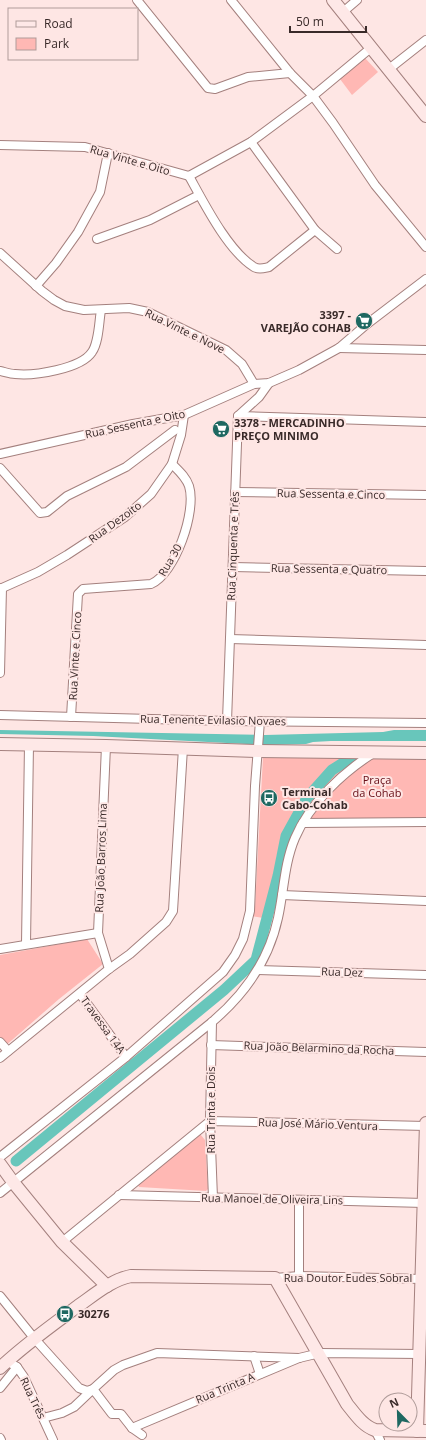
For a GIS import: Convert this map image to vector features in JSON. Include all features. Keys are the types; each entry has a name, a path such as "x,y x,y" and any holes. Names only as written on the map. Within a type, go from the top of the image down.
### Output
{"street":[{"path":"137,0 208,88 215,89 248,77 290,73"},
{"path":"231,0 290,73 313,96 375,185 426,247"},
{"path":"333,0 426,116"},
{"path":"343,12 357,0"},
{"path":"389,69 426,40"},
{"path":"315,230 270,267 262,269 255,268 237,251 217,225 189,176 251,142 313,96 372,47"},
{"path":"251,142 315,230 338,249"},
{"name":"Rua Vinte e Oito","path":"0,145 85,147 108,152 189,176"},
{"path":"36,286 56,263 78,232 100,192 108,152"},
{"path":"97,239 150,220 199,195"},
{"name":"Rua Vinte e Nove","path":"0,253 36,286 54,300 65,306 84,310 129,308 148,312 226,350 242,364 254,384"},
{"name":"Rua Sessenta e Oito","path":"0,454 133,424 184,415 254,384 269,383 305,367 339,348 367,324 426,279"},
{"path":"0,371 14,374 37,374 73,365 87,358 95,345 101,310"},
{"path":"339,348 426,350"},
{"path":"238,416 259,397 269,383"},
{"name":"Rua Dezoito","path":"1,588 38,572 68,556 125,516 151,494 172,464 182,435 184,415"},
{"path":"238,416 426,422"},
{"name":"Rua Cinquenta e Três","path":"226,721 238,416"},
{"path":"0,468 40,514 47,512 67,496 126,467 175,430"},
{"name":"Rua 30","path":"78,594 83,589 151,584 160,579 179,550 191,501 190,487 186,479 172,464"},
{"name":"Rua Sessenta e Cinco","path":"236,492 426,496"},
{"name":"Rua Sessenta e Quatro","path":"233,567 426,571"},
{"path":"0,673 1,588"},
{"name":"Rua Vinte e Cinco","path":"71,717 78,594"},
{"path":"230,639 426,645"},
{"name":"Rua Tenente Evilasio Novaes","path":"0,715 226,721 426,724"},
{"path":"0,1157 126,1057 223,972 235,955 243,939 250,911 255,786 260,721"},
{"path":"0,744 258,748 426,753"},
{"path":"26,944 29,745"},
{"name":"Rua João Barros Lima","path":"106,746 98,933 109,969"},
{"path":"0,1058 109,969 130,954 166,922 173,911 183,748"},
{"path":"0,1193 212,1022 227,1009 245,989 258,970 274,934 290,852 303,822 320,800 336,784 356,765 376,752"},
{"path":"303,822 426,822"},
{"path":"282,895 426,901"},
{"path":"0,949 98,933"},
{"name":"Rua Dez","path":"258,970 426,975"},
{"name":"Travessa 14A","path":"80,994 126,1057"},
{"name":"Rua Trinta e Dois","path":"212,1022 210,1121 213,1198"},
{"path":"0,1042 8,1052"},
{"name":"Rua João Belarmino da Rocha","path":"211,1045 426,1052"},
{"path":"62,1242 210,1121"},
{"name":"Rua José Mário Ventura","path":"210,1121 426,1126"},
{"path":"0,1388 8,1365 34,1338 107,1286 120,1279 131,1276 275,1278 347,1404 357,1417 377,1432 422,1431 420,1354 426,1171 426,1124"},
{"path":"0,1164 62,1242 107,1286"},
{"name":"Rua Manoel de Oliveira Lins","path":"119,1195 424,1203"},
{"path":"299,1200 299,1276"},
{"name":"Rua Doutor Eudes Sobral","path":"275,1278 299,1276 422,1279"},
{"path":"0,1296 34,1338 79,1388 87,1391 93,1389"},
{"path":"43,1418 62,1413 74,1407 114,1370 123,1365 157,1353 298,1358"},
{"name":"Rua Trinta A","path":"132,1428 298,1358 319,1354 420,1354"},
{"path":"254,1356 260,1374"},
{"name":"Rua Três","path":"8,1365 24,1377 53,1440"},
{"path":"93,1389 112,1414 121,1414 132,1428 142,1435"}],"green space":[{"path":"365,58 378,72 352,95 340,79"},
{"name":"Praça da Cohab","path":"365,753 426,753 426,821 301,819 277,854 270,919 251,916 255,907 263,757"},
{"path":"87,939 103,964 59,999 4,1047 0,1041 0,955"},
{"path":"200,1134 205,1140 208,1189 206,1191 139,1187 138,1185 196,1135"}],"water":[{"path":"0,730 265,735 426,730 426,741 331,741 306,744 265,745 93,736 0,734"}],"waterway":[{"path":"16,1161 224,990 256,960 278,876 286,836 307,798 332,770 351,758"}],"place":[{"name":"3397 - VAREJÃO COHAB","path":"364,321"},
{"name":"3378 - MERCADINHO PREÇO MINIMO","path":"221,429"},
{"name":"Terminal Cabo-Cohab","path":"269,798"},
{"name":"30276","path":"65,1314"}]}
